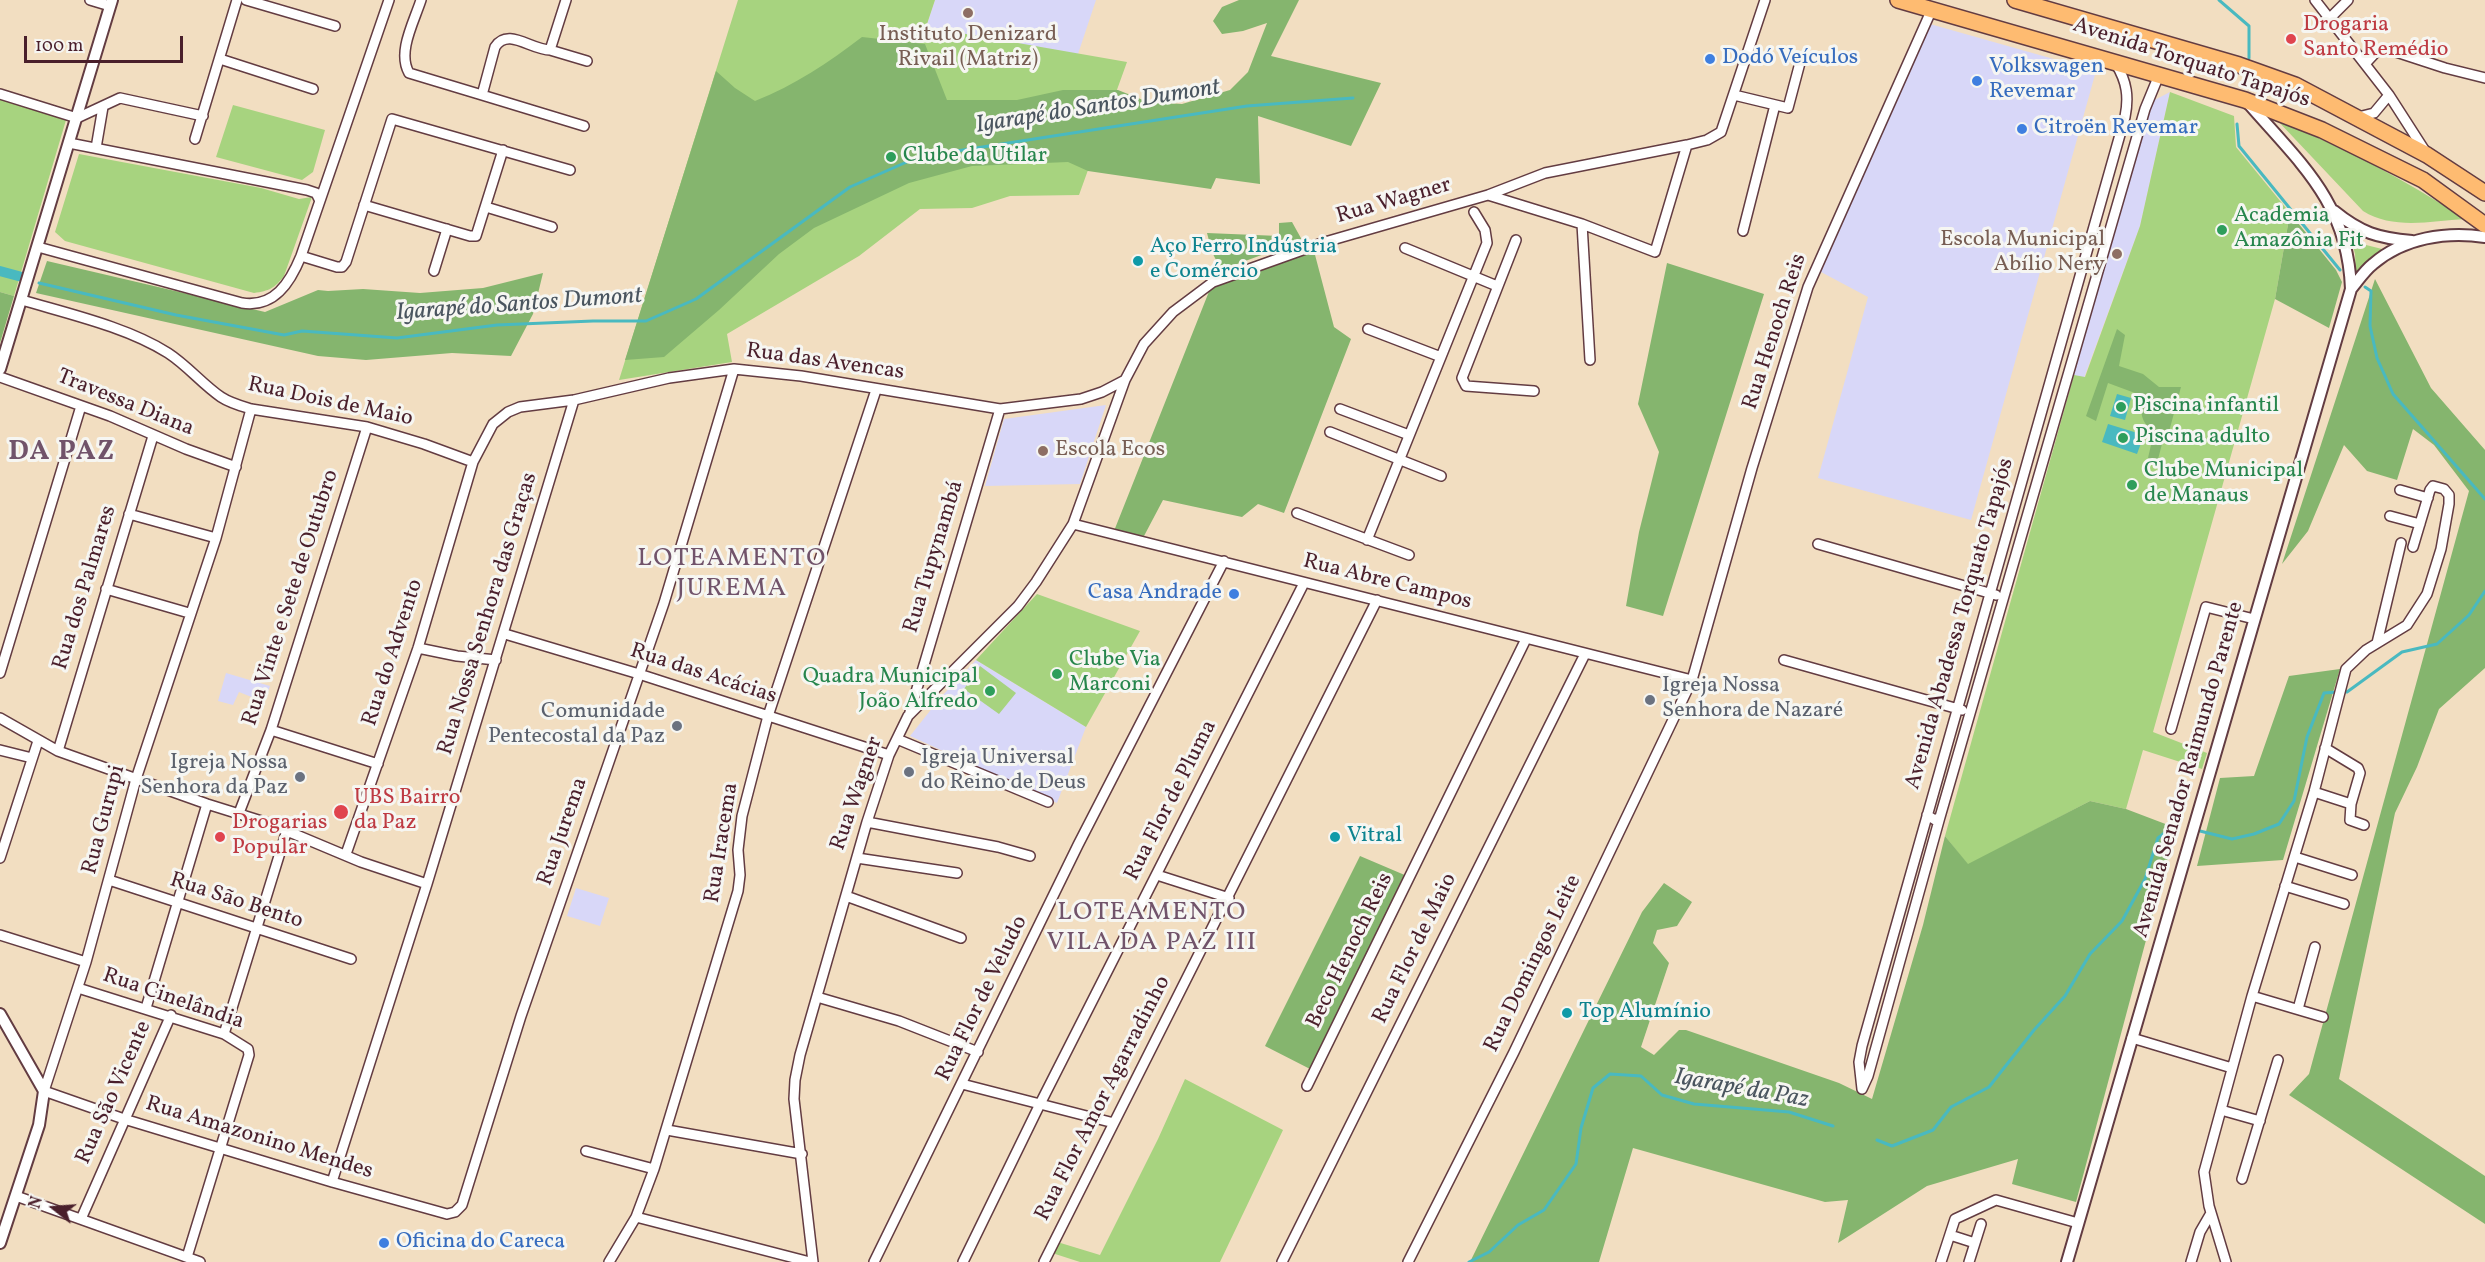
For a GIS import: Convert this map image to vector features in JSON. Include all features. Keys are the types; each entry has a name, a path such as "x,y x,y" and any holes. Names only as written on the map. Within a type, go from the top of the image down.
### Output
{"highway":[{"name":"Avenida Torquato Tapajós","path":"1898,0 2245,100 2322,130 2388,161 2423,180 2485,225"},
{"name":"Avenida Torquato Tapajós","path":"2015,0 2239,65 2295,85 2427,155 2485,194"}],"street":[{"path":"0,369 111,3 90,0"},
{"path":"195,139 237,0"},
{"path":"246,0 335,26"},
{"path":"38,247 222,298 250,304 266,302 290,279 301,256 389,0"},
{"path":"421,0 404,52 404,64 409,73 584,126"},
{"path":"550,50 566,0"},
{"name":"Rua Wagner","path":"811,1262 802,1154 794,1099 795,1080 800,1055 867,822 889,755 908,716 1017,606 1036,582 1073,524 1125,380 1144,344 1173,312 1213,282 1325,242 1488,195 1545,173 1707,141 1721,132 1765,0"},
{"path":"2315,0 2389,95 2427,155"},
{"path":"2330,18 2348,0"},
{"name":"Rua Henoch Reis","path":"1692,681 1752,468 1808,287 1932,9"},
{"path":"482,95 495,47 505,38 587,61"},
{"path":"2365,64 2378,50 2390,50 2485,78"},
{"path":"220,59 313,89"},
{"path":"1734,95 1788,108 1801,59"},
{"name":"Avenida Abadessa Torquato Tapajós","path":"2115,62 2124,77 2128,104 1862,1046 1858,1062 1862,1089 1868,1076 1940,817 2145,109 2159,75"},
{"path":"0,94 77,118 120,98 202,116"},
{"path":"2358,117 2374,113 2389,95"},
{"name":"Avenida Senador Raimundo Parente","path":"2067,1262 2351,289 2350,262 2345,239 2334,210 2318,185 2245,100"},
{"path":"1743,231 1775,105"},
{"path":"96,148 103,107"},
{"path":"301,256 342,267 346,262 392,119 570,170"},
{"path":"69,143 307,190 316,193 319,199"},
{"path":"1488,195 1582,224 1655,252 1687,145"},
{"path":"364,205 476,236 503,150"},
{"path":"307,190 321,183 329,171"},
{"path":"2106,184 2122,188"},
{"path":"486,207 552,227"},
{"path":"2334,210 2363,232 2379,237 2415,242"},
{"path":"1367,540 1487,243 1485,230 1474,212"},
{"path":"1582,224 1590,360"},
{"path":"434,271 447,229"},
{"name":"Avenida Senador Raimundo Parente","path":"2351,289 2371,265 2391,251 2436,236 2466,234 2485,237"},
{"path":"1516,240 1462,378 1466,386 1534,391"},
{"path":"1405,248 1497,286"},
{"name":"Rua Dois de Maio","path":"23,298 110,327 167,352 193,370 222,397 251,409 367,427 473,462"},
{"path":"2072,305 2087,309"},
{"path":"1368,329 1441,357"},
{"name":"Rua das Avencas","path":"473,462 493,424 508,412 520,407 574,400 669,378 734,369 801,376 1000,409 1081,399 1102,392 1125,380"},
{"name":"Rua Jurema","path":"462,1205 522,1016 664,603 734,369"},
{"name":"Travessa Diana","path":"0,377 135,426 153,436 236,467"},
{"name":"Rua Iracema","path":"609,1262 636,1217 667,1130 738,891 740,875 738,850 742,816 768,716 876,390"},
{"name":"Rua Nossa Senhora das Graças","path":"332,1182 428,884 574,400"},
{"path":"0,673 81,406"},
{"name":"Rua Gurupi","path":"0,1243 39,1125 44,1091 87,962 136,779 189,613 216,538 251,409"},
{"name":"Rua Tupynambá","path":"908,716 1000,409"},
{"path":"1340,409 1409,435"},
{"name":"Rua Vinte e Sete de Outubro","path":"239,813 271,730 367,427"},
{"path":"2037,430 2051,434"},
{"path":"1330,432 1441,476"},
{"name":"Rua dos Palmares","path":"58,751 153,436"},
{"name":"Rua do Advento","path":"346,854 418,648 473,462"},
{"path":"2226,1262 2205,1189 2204,1172 2232,1068 2314,792 2346,669 2353,661 2407,625 2427,594 2441,549 2449,504 2449,495 2438,486 2433,486 2428,498 2413,547"},
{"path":"2400,490 2428,498"},
{"path":"1297,513 1409,555"},
{"path":"129,514 216,538"},
{"path":"2390,516 2420,524"},
{"name":"Rua Abre Campos","path":"1073,524 1692,681"},
{"path":"2377,644 2401,543"},
{"path":"1818,544 2004,597"},
{"name":"Rua Flor de Veludo","path":"874,1262 1078,845 1224,561"},
{"name":"Rua Flor de Pluma","path":"963,1262 1040,1104 1304,582"},
{"path":"106,589 189,613"},
{"name":"Rua Flor Amor Agarradinho","path":"1044,1262 1377,600"},
{"path":"2171,729 2206,607 2254,619"},
{"name":"Rua das Acácias","path":"505,634 639,674 889,755"},
{"name":"Beco Henoch Reis","path":"1307,1086 1526,639"},
{"path":"418,648 457,656 496,660"},
{"name":"Rua Flor de Maio","path":"1282,1262 1585,654"},
{"path":"1784,660 1970,713"},
{"name":"Rua Domingos Leite","path":"1408,1262 1514,1052 1692,681"},
{"path":"0,718 58,751 287,830 428,884"},
{"path":"271,730 378,764"},
{"path":"897,739 1048,802"},
{"path":"0,858 38,741"},
{"path":"2325,748 2358,768 2360,773 2351,804 2350,820 2364,825"},
{"path":"0,750 32,758"},
{"path":"2314,792 2351,804"},
{"path":"146,1008 207,804"},
{"name":"Avenida Abadessa Torquato Tapajós","path":"1927,815 1935,820 1940,817"},
{"path":"867,822 998,847 1030,856"},
{"path":"224,1034 287,830"},
{"path":"2295,857 2352,875"},
{"path":"857,858 957,873"},
{"path":"1157,875 1229,898"},
{"name":"Rua São Bento","path":"109,880 351,960"},
{"path":"2285,886 2344,904"},
{"path":"846,896 961,938"},
{"path":"0,935 87,962"},
{"path":"2298,1009 2315,947"},
{"name":"Rua Cinelândia","path":"78,988 224,1034 245,1046 249,1055 222,1148"},
{"path":"2252,996 2323,1017"},
{"path":"817,997 899,1021 978,1052"},
{"path":"0,1014 44,1091"},
{"name":"Rua São Vicente","path":"81,1219 171,1016"},
{"path":"2132,1038 2232,1068"},
{"path":"2242,1179 2278,1060"},
{"path":"962,1084 1114,1123"},
{"name":"Rua Amazonino Mendes","path":"44,1091 124,1119 439,1214 455,1212 462,1205"},
{"path":"2221,1110 2260,1121"},
{"path":"667,1130 802,1154"},
{"path":"187,1257 222,1148"},
{"path":"586,1151 654,1169"},
{"path":"16,1196 200,1262"},
{"path":"1941,1262 1955,1219 1959,1215 1996,1200 2078,1223"},
{"path":"462,1205 472,1211"},
{"path":"2191,1262 2200,1232 2211,1213"},
{"path":"636,1217 811,1262"},
{"path":"1969,1262 1981,1224"},
{"path":"1950,1235 1975,1243"}],"shaded area":[{"path":"935,0 1096,0 1078,54 926,27"},
{"path":"1930,24 2096,71 1971,520 1818,478 1868,297 1821,272"},
{"name":"Escola Municipal Abílio Nery","path":"2170,92 2140,226 2084,378 2074,375 2145,105"},
{"name":"Escola Ecos","path":"1106,405 1080,484 985,486 1004,419"},
{"path":"976,660 1086,727 1057,803 910,736 941,697"},
{"path":"226,673 270,686 264,702 239,692 233,705 218,701"},
{"path":"576,888 609,898 600,926 567,916"}],"green space":[{"name":"Clube da Utilar","path":"738,0 935,0 926,27 1127,62 1079,195 1010,196 972,208 920,209 859,256 727,334 732,362 619,380"},
{"path":"1239,0 1299,0 1271,56 1381,83 1351,146 1258,116 1260,184 1216,178 1211,189 1088,171 1068,162 972,166 909,183 814,228 779,254 664,357 625,360 716,71 735,88 755,101 811,73 862,37 925,44 947,100 1017,100 1063,90 1118,90 1148,102 1182,104 1230,90 1248,72 1267,23 1243,31 1222,34 1213,21 1222,7"},
{"name":"Clube Municipal de Manaus","path":"2170,92 2234,116 2236,147 2290,213 2275,299 2153,732 2207,753 2202,769 2143,750 2126,809 2090,801 1968,865 1945,836 2074,375 2085,377 2140,226"},
{"path":"0,99 66,120 14,296 0,292"},
{"path":"233,105 325,130 313,172 302,180 216,157"},
{"path":"2277,120 2374,165 2465,219 2399,222 2387,221 2363,211"},
{"path":"79,154 261,188 299,199 312,197 284,276 271,288 254,293 65,241 55,232"},
{"path":"2290,213 2336,270 2342,282 2329,328 2275,299"},
{"path":"1292,222 1302,240 1221,270 1212,252 1207,233 1279,236 1279,223"},
{"path":"2350,234 2366,245 2382,249 2356,275 2355,254"},
{"path":"1314,251 1334,327 1351,339 1284,513 1258,504 1242,517 1163,500 1144,536 1114,531 1210,289 1233,275"},
{"path":"47,261 265,312 318,290 363,289 420,293 483,288 543,273 533,314 511,356 452,353 366,360 318,356 36,293"},
{"path":"1667,263 1764,294 1663,616 1626,606 1639,532 1659,452 1638,404"},
{"path":"2375,279 2431,388 2485,450 2485,668 2439,709 2417,767 2395,813 2339,1079 2485,1176 2485,1224 2289,1095 2309,1074 2469,491 2434,445 2413,429 2397,480 2367,471 2344,445 2308,531 2282,564"},
{"path":"0,292 14,296 0,343"},
{"path":"2117,329 2125,335 2119,366 2143,374 2159,387 2181,387 2166,443 2162,444 2157,463 2148,458 2154,432 2142,416 2143,396 2108,383 2096,421 2086,416"},
{"name":"Clube Via Marconi","path":"1037,594 1140,631 1086,727 976,660"},
{"name":"Quadra Municipal João Alfredo","path":"980,666 1016,693 999,714 964,689"},
{"path":"2340,669 2283,860 2197,866 2220,778 2254,776 2289,676"},
{"path":"2090,801 2126,809 2176,828 2076,1202 2012,1184 2018,1159 1927,1186 1838,1243 1848,1200 1825,1202 1633,1148 1599,1262 1470,1262 1642,912 1664,883 1692,902 1677,926 1657,930 1653,943 1669,963 1641,1047 1654,1055 1679,1030 1686,1030 1839,1083 1872,1099 1923,925 1945,836 1968,864"},
{"path":"1360,856 1407,876 1312,1070 1265,1046"},
{"path":"1185,1079 1283,1130 1220,1262 1080,1262 1049,1252 1054,1241 1100,1255"}],"water":[{"name":"Piscina infantil","path":"2117,394 2131,398 2125,420 2110,416"},
{"name":"Piscina adulto","path":"2108,424 2144,435 2137,454 2102,442"}],"waterway":[{"path":"2219,0 2249,26 2249,58"},
{"name":"Igarapé do Santos Dumont","path":"39,283 176,315 284,335 302,331 397,338 497,325 646,321 696,299 850,187 918,157 1247,106 1353,98"},
{"path":"2237,124 2239,146 2340,270"},
{"name":"Igarapé do Santos Dumont","path":"0,271 22,277"},
{"path":"2365,287 2371,291 2370,326 2377,358 2393,394 2485,499"},
{"name":"Igarapé da Paz","path":"2343,692 2347,692 2402,652 2437,644 2469,615 2485,591"},
{"name":"Igarapé da Paz","path":"2200,831 2232,839 2254,834 2279,824 2294,801 2307,737 2324,693 2337,692"},
{"name":"Igarapé da Paz","path":"1877,1140 1892,1146 1933,1130 1951,1107 1989,1087 2034,1030 2065,996 2090,954 2122,921 2145,879 2158,838 2176,824"},
{"name":"Igarapé da Paz","path":"1469,1262 1489,1252 1518,1225 1544,1210 1576,1164 1581,1128 1593,1088 1610,1074 1641,1076 1662,1095 1694,1104 1789,1112 1833,1126"}],"place":[{"name":"Instituto Denizard Rivail (Matriz)","path":"968,13"},
{"name":"Drogaria Santo Remédio","path":"2291,39"},
{"name":"Dodó Veículos","path":"1710,59"},
{"name":"Volkswagen Revemar","path":"1977,81"},
{"name":"Citroën Revemar","path":"2022,129"},
{"name":"Clube da Utilar","path":"891,157"},
{"name":"Academia Amazônia Fit","path":"2222,230"},
{"name":"Escola Municipal Abílio Nery","path":"2117,254"},
{"name":"Aço Ferro Indústria e Comércio","path":"1138,261"},
{"name":"Piscina infantil","path":"2121,407"},
{"name":"Piscina adulto","path":"2123,438"},
{"name":"Escola Ecos","path":"1043,451"},
{"name":"Clube Municipal de Manaus","path":"2132,485"},
{"name":"Casa Andrade","path":"1234,594"},
{"name":"Clube Via Marconi","path":"1057,674"},
{"name":"Quadra Municipal João Alfredo","path":"990,691"},
{"name":"Igreja Nossa Senhora de Nazaré","path":"1650,700"},
{"name":"Comunidade Pentecostal da Paz","path":"677,726"},
{"name":"Igreja Universal do Reino de Deus","path":"909,772"},
{"name":"Igreja Nossa Senhora da Paz","path":"300,777"},
{"name":"UBS Bairro da Paz","path":"341,812"},
{"name":"Drogarias Popular","path":"220,837"},
{"name":"Vitral","path":"1335,837"},
{"name":"Top Alumínio","path":"1567,1013"},
{"name":"Oficina do Careca","path":"384,1243"}],"district":[{"name":"DA PAZ","path":"62,454"},
{"name":"LOTEAMENTO JUREMA","path":"732,575"},
{"name":"LOTEAMENTO VILA DA PAZ III","path":"1152,929"}]}
